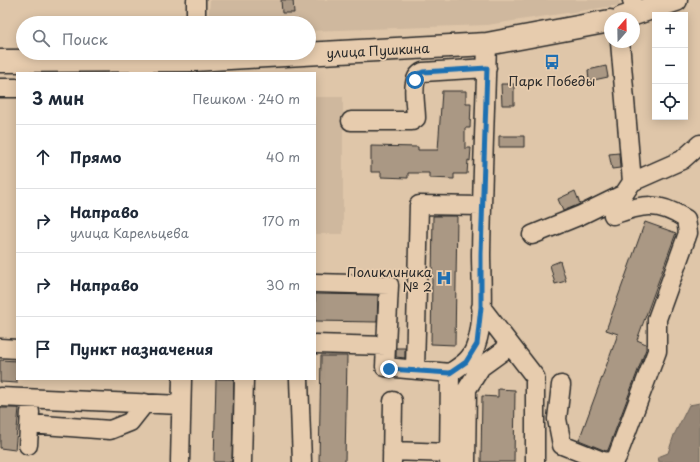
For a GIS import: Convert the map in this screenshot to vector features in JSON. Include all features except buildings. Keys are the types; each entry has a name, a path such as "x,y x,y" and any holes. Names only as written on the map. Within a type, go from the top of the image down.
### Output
{"main road":[{"path":"630,11 676,0"},
{"name":"улица Пушкина","path":"316,55 487,44 604,22"},
{"name":"улица Пушкина","path":"0,61 194,62 227,60"}],"street":[{"path":"196,0 196,16"},
{"path":"466,462 467,389 477,344 481,307 482,206 487,44"},
{"path":"621,48 632,182"},
{"path":"351,121 412,121 416,118 415,80 418,74 423,72 487,68"},
{"path":"0,88 16,88"},
{"path":"532,236 581,216 624,194 632,182 682,160 700,144"},
{"path":"415,370 419,205 482,206"},
{"path":"560,385 557,418 562,445 605,462 611,461 617,456 657,351 657,319 688,233 686,219 671,209 652,205 634,207 613,215"},
{"path":"316,283 389,285 385,367 450,373 473,365 510,346"},
{"path":"481,307 535,377 535,462"},
{"path":"316,344 386,346"},
{"path":"0,348 16,349"},
{"path":"393,401 392,456 449,458 450,373"},
{"path":"180,462 182,380"},
{"path":"242,462 244,380"},
{"path":"299,380 302,462"},
{"path":"0,397 181,405"},
{"path":"28,445 32,398"},
{"path":"30,424 110,430 130,422 145,403"}],"shaded area":[{"path":"210,0 619,0 620,5 487,25 316,31 316,16 209,16"},
{"path":"316,97 343,97 343,234 316,234"},
{"path":"700,403 700,462 659,462 658,457 668,453 674,435 689,405"}],"place":[{"name":"Парк Победы","path":"552,62"},
{"name":"Поликлиника № 2","path":"444,278"}],"route":[{"path":"389,369 450,373 466,362 473,354 477,344 481,307 481,254 487,68 423,72 418,74 415,80"}]}
